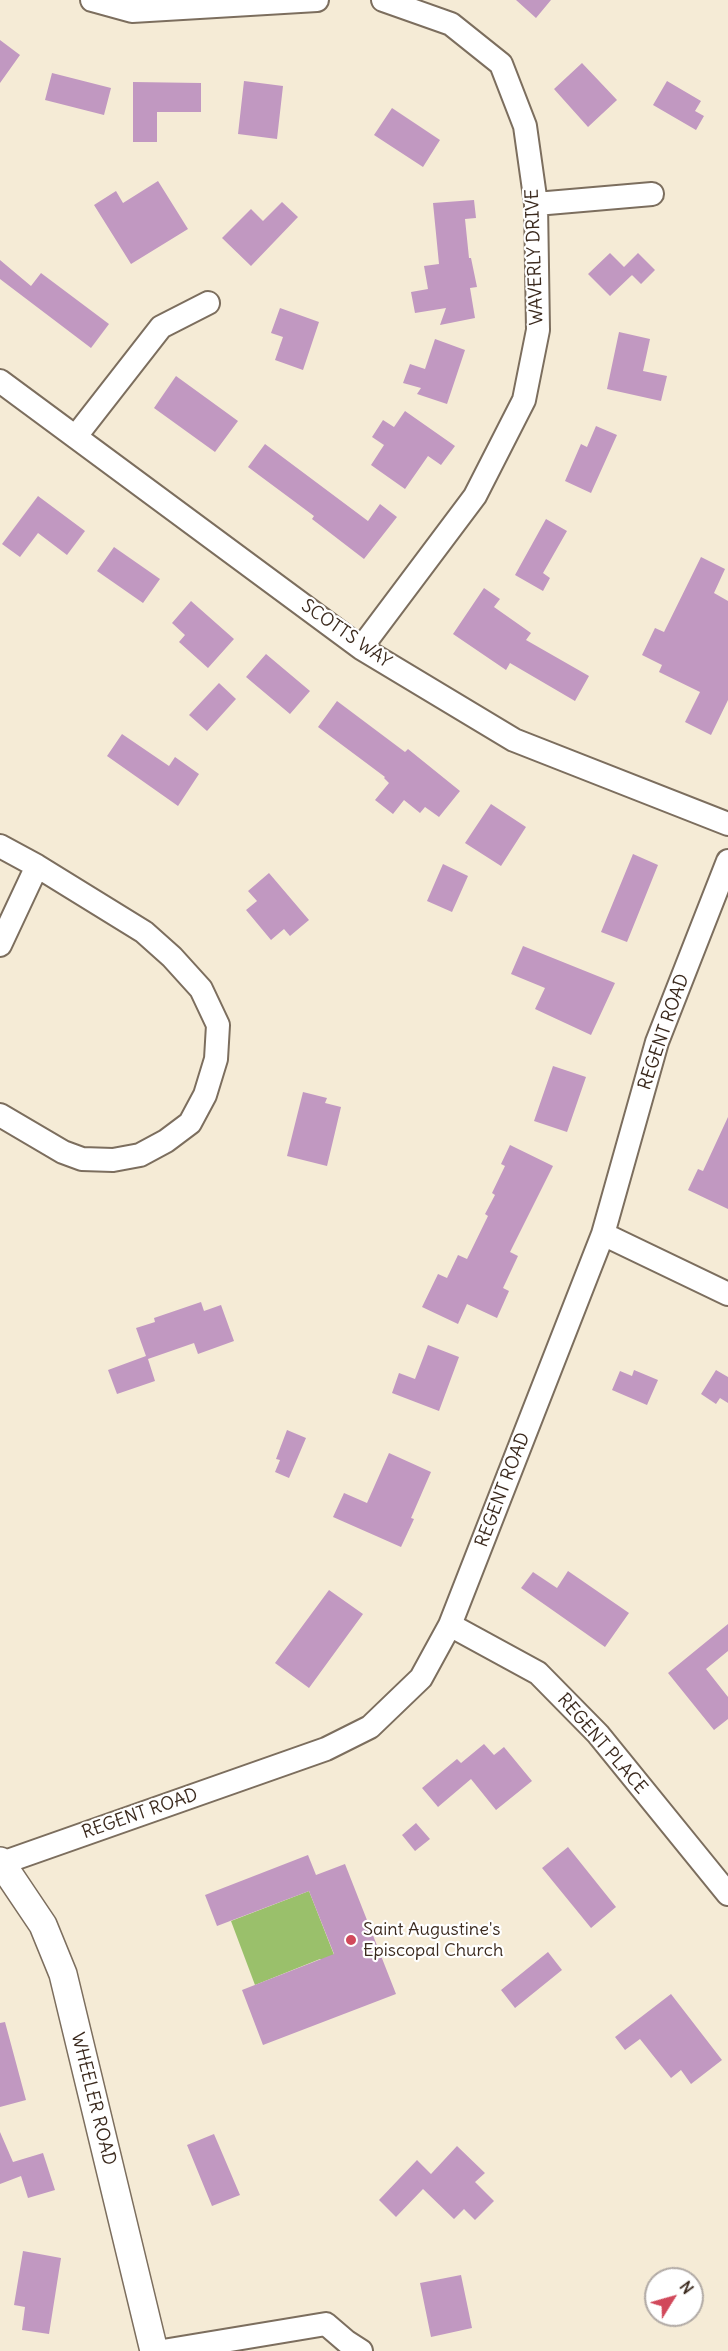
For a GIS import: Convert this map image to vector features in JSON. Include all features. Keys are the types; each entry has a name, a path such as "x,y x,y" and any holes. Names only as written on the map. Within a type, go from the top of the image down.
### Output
{"street":[{"path":"92,0 132,5 317,0"},
{"name":"WAVERLY DRIVE","path":"362,648 475,496 524,400 538,330 536,204 525,126 501,64 451,24 383,0"},
{"path":"536,204 652,194"},
{"path":"76,436 161,327 208,303"},
{"name":"SCOTTS WAY","path":"0,381 362,648 514,740 728,824"},
{"path":"0,846 37,866 144,932 172,957 201,989 218,1025 216,1059 205,1095 190,1123 166,1141 140,1155 113,1160 82,1159 63,1152 0,1115"},
{"name":"REGENT ROAD","path":"1,1862 326,1749 370,1727 421,1678 450,1625 603,1234 657,1042 728,861"},
{"path":"0,945 37,866"},
{"path":"603,1234 728,1294"},
{"name":"REGENT PLACE","path":"450,1625 538,1673 598,1734 728,1894"},
{"name":"WHEELER ROAD","path":"1,1862 44,1926 63,1974 154,2351"},
{"path":"163,2351 326,2324 347,2343 361,2351"}],"green space":[{"path":"309,1891 338,1965 320,1959 255,1985 231,1921"}],"building":[{"path":"516,0 551,0 536,18"},
{"path":"0,40 20,55 0,83"},
{"path":"582,63 617,100 588,127 554,89"},
{"path":"52,73 111,88 104,115 45,100"},
{"path":"244,81 283,86 277,139 238,134"},
{"path":"667,81 701,101 695,111 704,116 696,130 653,105"},
{"path":"133,82 201,83 201,112 157,112 157,142 133,142"},
{"path":"392,108 440,140 423,167 374,135"},
{"path":"158,181 188,229 131,264 94,205 116,191 123,203"},
{"path":"474,200 476,218 465,219 469,258 471,258 477,287 470,288 475,318 440,325 446,308 415,313 411,292 428,289 424,266 439,264 433,203"},
{"path":"282,202 298,217 251,266 222,238 251,209 263,221"},
{"path":"610,253 632,275 610,296 588,274"},
{"path":"638,253 655,270 641,284 624,267"},
{"path":"0,260 31,286 41,273 109,324 91,348 0,279"},
{"path":"280,308 319,322 303,370 275,360 283,337 271,333"},
{"path":"619,332 650,339 643,371 667,376 661,401 607,389"},
{"path":"435,339 465,350 447,404 417,394 421,388 403,383 410,364 425,369"},
{"path":"176,376 238,421 215,452 154,408"},
{"path":"405,411 455,446 441,465 428,456 405,489 371,465 384,445 372,437 383,420 394,427"},
{"path":"596,426 617,435 591,493 565,481 581,444 587,447"},
{"path":"265,444 368,521 380,504 397,517 364,559 312,519 314,516 248,467"},
{"path":"38,496 85,531 67,555 38,533 20,557 2,544"},
{"path":"546,519 567,531 543,573 550,578 543,591 515,575"},
{"path":"114,547 160,579 143,603 97,571"},
{"path":"701,557 725,569 714,593 728,601 728,700 711,735 685,722 700,692 659,672 662,665 642,655 655,628 664,632"},
{"path":"484,588 500,599 494,607 531,633 526,640 589,676 575,701 510,663 506,670 453,634"},
{"path":"191,601 234,639 208,668 179,642 185,635 172,623"},
{"path":"266,654 310,691 290,714 246,677"},
{"path":"219,683 236,699 207,731 189,715"},
{"path":"337,701 405,752 408,749 460,791 439,817 425,807 420,813 404,800 393,814 375,800 389,783 385,777 318,727"},
{"path":"122,734 169,766 175,757 199,774 178,806 107,756"},
{"path":"491,804 526,827 501,866 465,843"},
{"path":"633,854 658,865 627,942 601,932"},
{"path":"443,864 468,876 452,912 427,901"},
{"path":"269,873 309,920 290,936 284,929 271,940 246,910 257,901 248,891"},
{"path":"523,946 615,983 591,1035 535,1009 545,988 511,974"},
{"path":"553,1066 586,1077 567,1132 534,1121"},
{"path":"303,1092 327,1098 325,1103 341,1107 327,1166 287,1156"},
{"path":"728,1117 728,1209 688,1190 698,1169 703,1171"},
{"path":"510,1145 553,1166 510,1252 518,1256 503,1288 509,1291 497,1318 467,1304 458,1324 422,1307 438,1274 447,1278 458,1255 467,1259 488,1216 485,1214 495,1195 492,1193 505,1166 501,1164"},
{"path":"201,1302 204,1311 221,1305 234,1341 198,1354 194,1343 148,1359 155,1381 117,1394 108,1370 146,1356 136,1328 155,1322 154,1318"},
{"path":"428,1345 459,1357 439,1411 392,1393 399,1373 415,1379"},
{"path":"634,1370 658,1380 647,1405 612,1390 620,1371 632,1376"},
{"path":"716,1370 728,1377 728,1403 720,1398 716,1404 701,1394"},
{"path":"287,1430 306,1438 289,1478 275,1472 280,1460 276,1459"},
{"path":"389,1453 431,1472 401,1547 333,1517 344,1493 367,1503"},
{"path":"568,1571 629,1613 605,1647 521,1588 533,1572 557,1588"},
{"path":"329,1590 363,1614 309,1688 275,1663"},
{"path":"728,1624 728,1651 706,1669 728,1697 728,1719 714,1730 668,1673"},
{"path":"484,1744 494,1755 504,1747 532,1781 496,1810 471,1779 438,1807 422,1788 457,1759 461,1763"},
{"path":"416,1823 430,1839 415,1851 402,1835"},
{"path":"568,1847 616,1907 591,1928 542,1868"},
{"name":"Saint Augustine's Episcopal Church","path":"308,1855 316,1875 345,1864 396,1994 263,2045 242,1990 334,1954 309,1891 217,1926 205,1895"},
{"path":"548,1952 562,1970 515,2008 501,1990"},
{"path":"671,1994 722,2060 691,2084 681,2070 671,2078 640,2039 625,2050 615,2037"},
{"path":"5,2022 26,2100 0,2107 0,2023"},
{"path":"0,2132 13,2162 43,2153 55,2190 28,2198 21,2176 0,2184"},
{"path":"214,2134 240,2195 212,2206 187,2145"},
{"path":"457,2146 485,2173 475,2182 494,2201 475,2220 464,2209 454,2219 423,2189 396,2217 379,2200 417,2160 431,2174"},
{"path":"23,2251 61,2258 49,2334 22,2330 25,2307 14,2305"},
{"path":"461,2275 472,2328 431,2337 420,2283"}],"place":[{"name":"Saint Augustine's Episcopal Church","path":"351,1940"}]}
